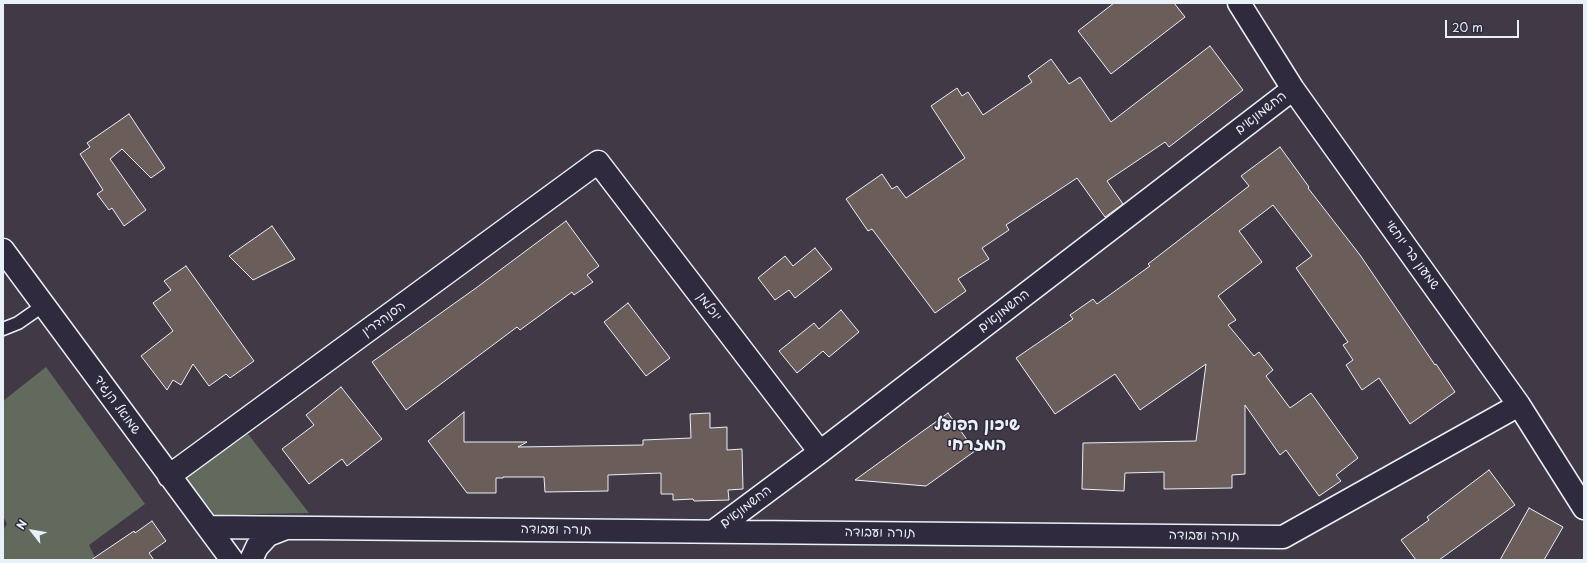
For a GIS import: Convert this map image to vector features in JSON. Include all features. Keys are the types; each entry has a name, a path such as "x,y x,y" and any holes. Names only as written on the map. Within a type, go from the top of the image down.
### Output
{"street":[{"name":"שמעון בר יוחאי","path":"1239,3 1293,89 1518,405 1584,508"},
{"name":"החשמונאים","path":"714,531 820,452 1293,89"},
{"name":"יוכלמן","path":"598,162 820,452"},
{"name":"הסנהדרין","path":"169,476 598,162"},
{"name":"שמואל הנגיד","path":"3,250 232,560"},
{"name":"תורה ועבודה","path":"208,526 1283,537 1518,405"},
{"path":"251,560 257,547 268,535 288,527"}],"lane":[{"path":"3,330 18,323 44,305"}],"green space":[{"path":"46,367 145,504 89,545 96,560 3,560 3,530 7,524 3,516 3,401"},
{"path":"248,434 309,513 215,515 186,478"}],"building":[{"path":"1114,3 1174,3 1185,17 1111,74 1078,31"},
{"path":"1210,46 1243,90 1169,147 1165,142 1107,181 1123,204 1105,217 1077,178 1006,225 1009,230 982,248 989,259 958,279 966,291 935,313 872,229 868,231 846,199 882,174 892,189 897,186 906,198 965,158 931,106 957,88 962,96 968,92 983,115 1032,82 1028,76 1051,59 1069,84 1080,77 1111,122"},
{"path":"129,114 165,168 151,178 122,149 110,159 146,210 124,226 112,208 109,210 97,194 103,190 80,154 90,147 87,143"},
{"path":"1280,147 1309,187 1308,188 1360,255 1455,392 1410,424 1379,378 1362,390 1346,365 1353,360 1343,345 1348,342 1296,268 1312,256 1273,205 1239,231 1262,262 1218,296 1236,320 1228,325 1254,356 1259,352 1273,370 1266,376 1290,408 1311,393 1358,458 1336,475 1341,481 1319,496 1286,450 1280,455 1245,405 1245,474 1232,475 1232,488 1164,489 1164,472 1125,473 1124,491 1082,489 1083,443 1196,441 1206,364 1140,410 1115,374 1055,414 1016,358 1073,319 1070,315 1093,299 1097,304 1150,266 1148,264 1249,186 1241,176"},
{"path":"566,221 599,266 587,275 593,282 574,295 572,292 520,330 517,327 406,410 372,362 476,288"},
{"path":"272,226 295,259 253,280 229,256"},
{"path":"815,248 832,269 795,298 789,290 775,300 758,278 785,256 793,266"},
{"path":"186,266 254,361 230,378 226,374 209,386 193,364 181,385 173,380 167,390 141,356 173,331 153,303 171,290 164,281"},
{"path":"628,303 670,358 646,376 604,322"},
{"path":"841,310 859,332 829,357 823,351 797,373 779,351 814,323 819,329"},
{"path":"341,387 382,439 347,466 342,459 309,484 282,449 314,425 306,415"},
{"path":"464,412 464,442 527,442 518,447 643,445 643,440 691,438 690,414 710,413 710,428 727,427 727,450 742,449 743,489 728,490 729,500 673,500 673,494 661,494 661,473 608,475 608,491 545,492 544,477 503,477 496,478 496,493 467,493 428,441"},
{"path":"948,413 975,451 926,486 855,480"},
{"path":"1489,470 1515,505 1439,560 1416,560 1401,540 1429,520 1427,517"},
{"path":"1529,508 1563,527 1544,560 1500,560"},
{"path":"152,521 166,541 149,553 154,560 91,560 134,531 135,533"}],"district":[{"name":"שיכון הפועל המזרחי","path":"977,435"}]}
